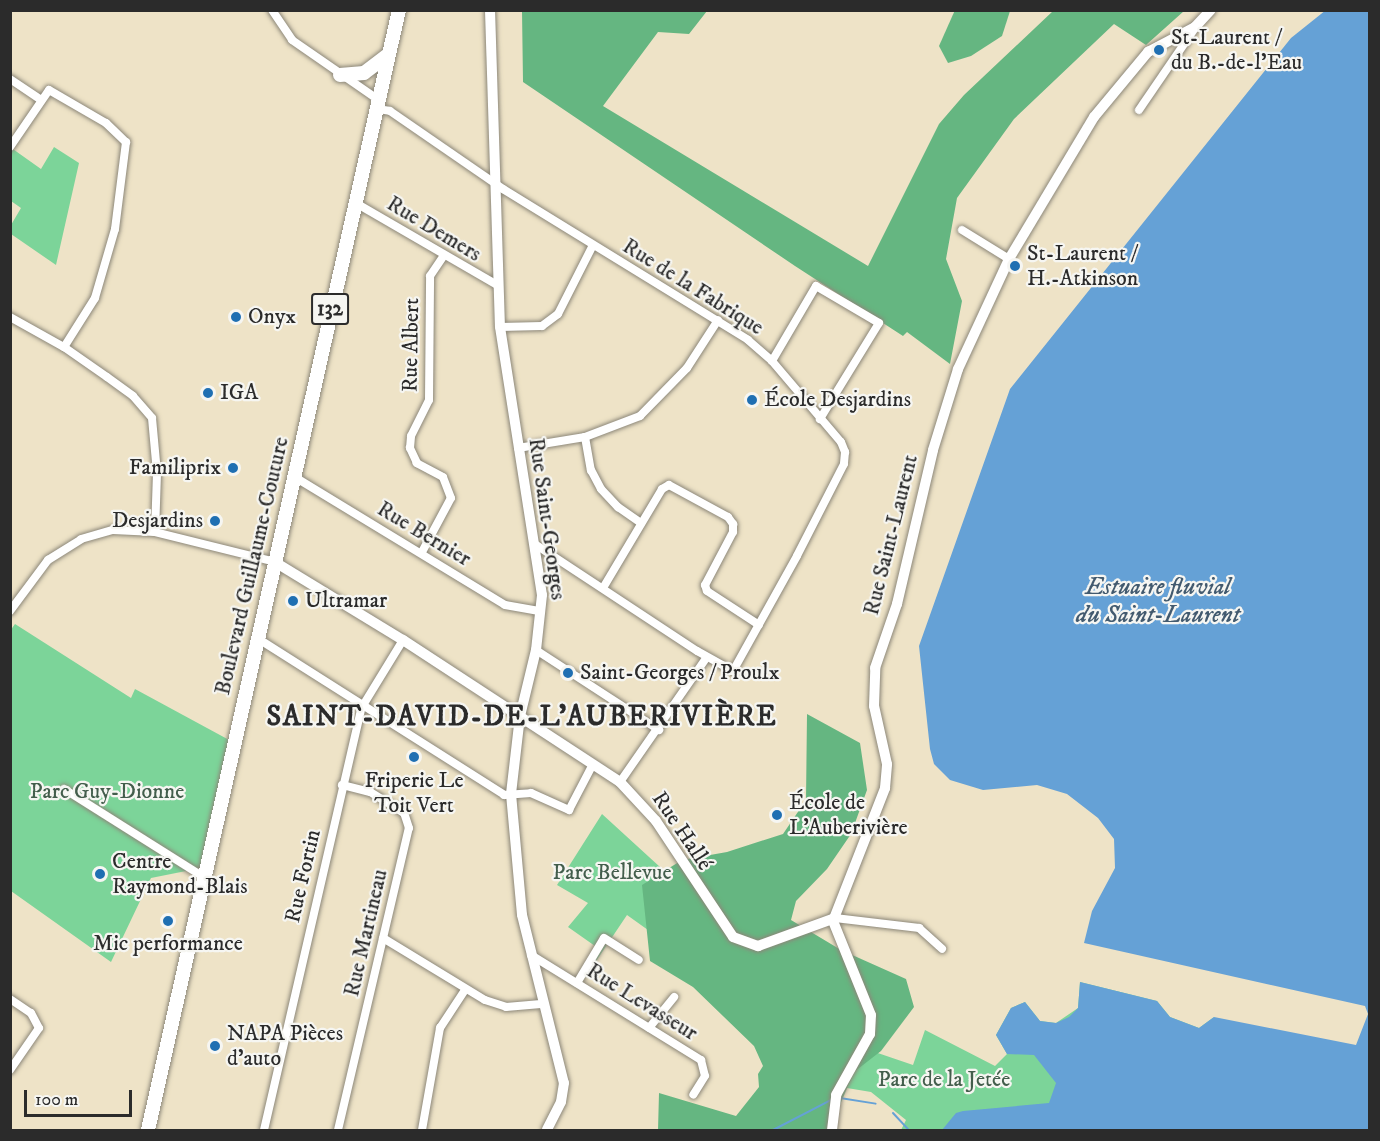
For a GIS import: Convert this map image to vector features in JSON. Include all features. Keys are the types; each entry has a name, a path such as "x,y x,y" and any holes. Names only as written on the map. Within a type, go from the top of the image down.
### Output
{"main road":[{"name":"Boulevard Guillaume-Couture","path":"148,1131 354,202 379,105 399,10"},
{"path":"340,75 364,74 388,55"}],"street":[{"name":"Rue de la Fabrique","path":"272,10 292,40 379,105 494,183 718,320 772,361 841,442 844,464 733,671 707,657"},
{"name":"Rue Saint-Georges","path":"490,10 500,327 542,595 536,650 520,716 511,794 518,889 531,955 564,1083 561,1102 547,1131"},
{"name":"Rue Saint-Laurent","path":"835,918 885,788 886,764 873,696 880,651 897,604 928,467 958,369 1009,259 1094,117 1153,48 1195,27 1211,10"},
{"path":"1139,110 1195,27"},
{"path":"10,79 41,100"},
{"path":"10,147 49,90 106,123 126,142 115,229 95,298 64,347"},
{"name":"Rue Demers","path":"354,202 443,257 497,285"},
{"path":"962,230 1009,259"},
{"path":"500,327 542,326 558,314 593,245"},
{"name":"Rue Albert","path":"422,552 451,498 443,477 417,463 410,448 411,436 424,418 429,400 430,276 443,257"},
{"path":"772,361 816,286 879,323 820,419"},
{"path":"10,317 64,347 133,396 152,418 158,473 155,532"},
{"path":"518,448 585,438 640,416 666,393 718,320"},
{"path":"585,438 591,470 601,489 618,507 641,523"},
{"name":"Rue Bernier","path":"293,476 422,552 505,605 540,611"},
{"path":"603,588 662,489 669,485 728,517 733,532 705,585 707,591 759,625"},
{"path":"10,611 48,560 81,539 113,530 155,532 275,562"},
{"path":"534,543 707,657 659,730 620,782"},
{"name":"Rue Hallé","path":"275,562 403,640 620,782 656,821 733,937 758,946 835,918 918,928 942,950"},
{"path":"257,639 504,795 531,793 569,810 593,764"},
{"name":"Rue Fortin","path":"264,1131 342,785 362,707 403,640"},
{"path":"536,650 659,730"},
{"name":"Rue Martineau","path":"338,1131 409,828 408,819 370,792 342,785"},
{"path":"64,789 204,876"},
{"path":"832,1131 837,1095 870,1034 871,1015 865,993 836,933 835,918"},
{"path":"383,938 465,990 506,1007 544,1004"},
{"path":"577,983 604,938 639,960"},
{"name":"Rue Levasseur","path":"531,955 701,1060 705,1076 693,1095"},
{"path":"422,1131 440,1028 465,990"},
{"path":"649,1028 674,997"},
{"path":"10,999 32,1013 39,1028 10,1070"}],"green space":[{"path":"955,10 1010,11 1002,36 971,56 948,63 939,46"},
{"path":"522,11 707,11 689,34 658,32 603,106 868,266 939,124 964,95 1053,11 1184,11 1146,45 1114,24 1014,119 957,198 946,259 962,301 950,364 907,332 903,336 795,266 523,82"},
{"path":"10,147 41,169 54,147 79,163 56,265 11,234 11,225 21,208 11,201"},
{"name":"Parc Guy-Dionne","path":"15,624 131,698 135,689 231,741 201,868 151,878 111,962 11,891 10,631"},
{"path":"807,714 860,743 867,790 851,834 827,869 796,901 791,920 841,950 906,979 914,1007 881,1051 854,1072 829,1130 658,1130 659,1093 736,1116 759,1087 758,1074 763,1066 754,1046 693,987 650,961 642,885 682,860 727,852 783,834 806,800"},
{"name":"Parc Bellevue","path":"602,814 695,899 662,940 627,915 580,985 595,946 568,927 588,903 557,885"},
{"name":"Parc de la Jetée","path":"1080,982 1157,1001 1170,1017 1199,1028 1214,1017 1171,1130 901,1130 906,1120 871,1092 841,1087 866,1049 913,1065 925,1030 995,1066 1007,1054 996,1035 1011,1008 1025,1002 1040,1021 1056,1023 1078,1008"}],"water":[{"name":"Estuaire fluvial du Saint-Laurent","path":"1326,10 1370,11 1369,1130 942,1130 956,1113 963,1111 1049,1103 1056,1083 1034,1055 1007,1054 996,1035 1011,1008 1025,1002 1040,1021 1056,1023 1069,1017 1078,1008 1080,982 1157,1001 1170,1017 1199,1028 1214,1017 1356,1045 1368,1014 1365,1006 1084,943 1092,911 1115,868 1114,839 1098,818 1067,794 1037,785 983,790 950,780 934,764 930,749 919,646 1010,389 1291,38"}],"waterway":[{"path":"840,1098 876,1104"},
{"path":"773,1130 831,1100"},
{"path":"893,1113 909,1130"}],"place":[{"name":"St-Laurent / du B.-de-l'Eau","path":"1159,50"},
{"name":"St-Laurent / H.-Atkinson","path":"1015,266"},
{"name":"Onyx","path":"236,317"},
{"name":"IGA","path":"208,393"},
{"name":"École Desjardins","path":"752,400"},
{"name":"Familiprix","path":"233,468"},
{"name":"Desjardins","path":"215,521"},
{"name":"Ultramar","path":"293,601"},
{"name":"Saint-Georges / Proulx","path":"568,673"},
{"name":"Friperie Le Toit Vert","path":"414,757"},
{"name":"École de L'Auberivière","path":"777,815"},
{"name":"Centre Raymond-Blais","path":"100,874"},
{"name":"Mic performance","path":"168,921"},
{"name":"NAPA Pièces d'auto","path":"215,1046"}],"district":[{"name":"SAINT-DAVID-DE-L'AUBERIVIÈRE","path":"522,717"}]}
